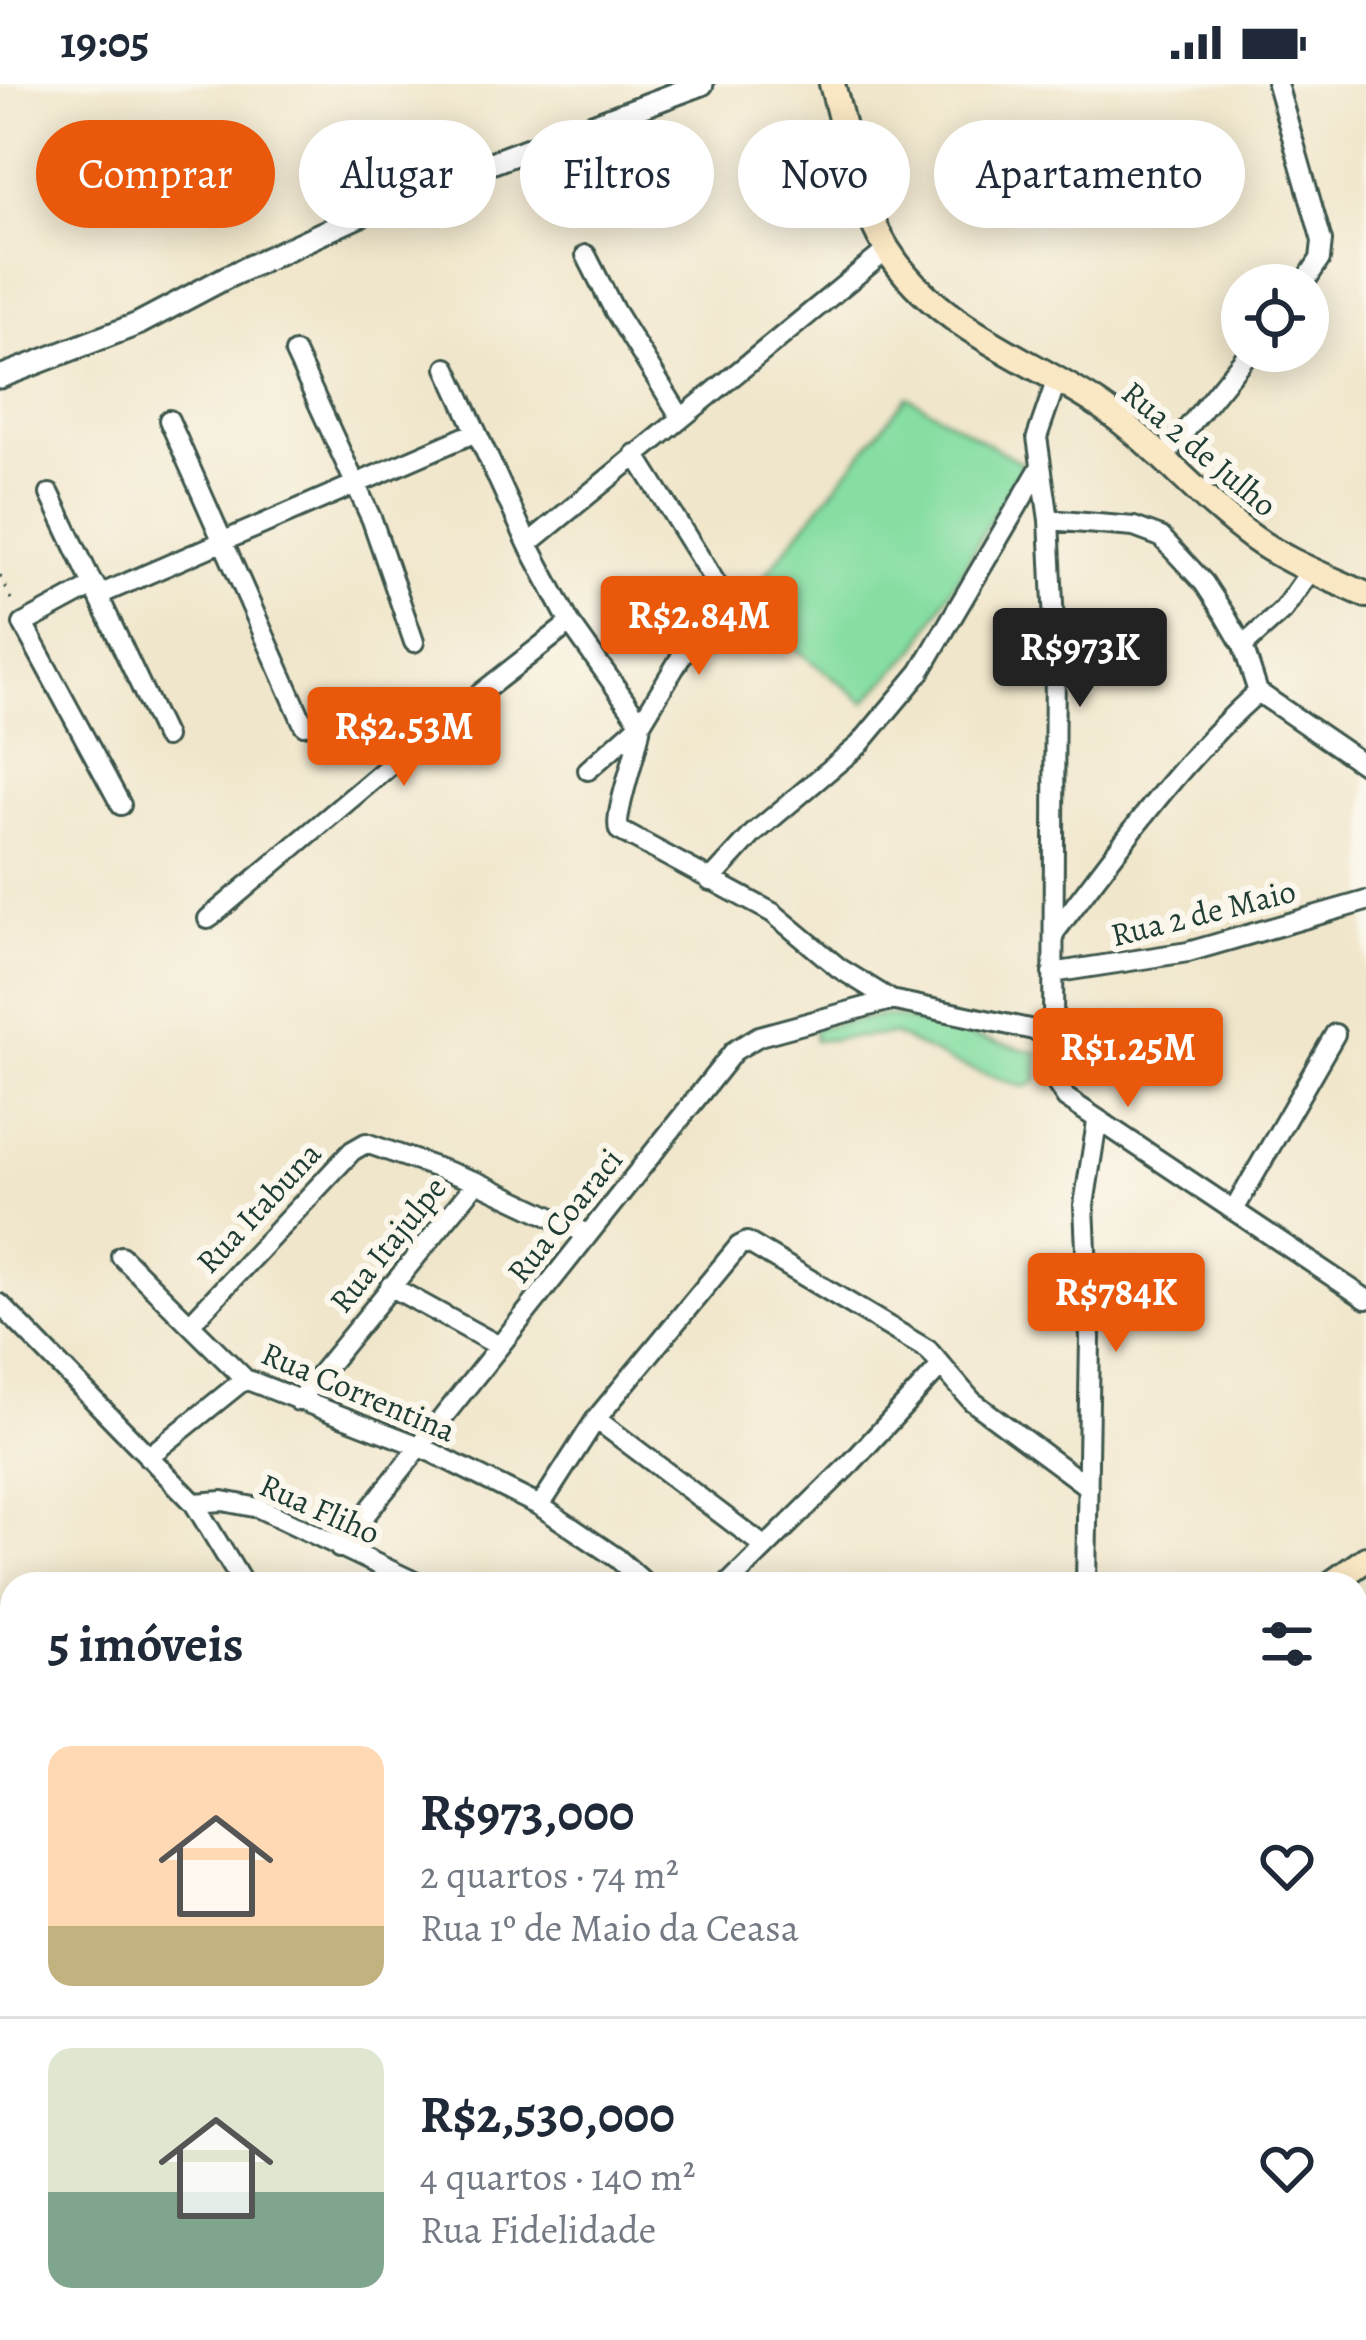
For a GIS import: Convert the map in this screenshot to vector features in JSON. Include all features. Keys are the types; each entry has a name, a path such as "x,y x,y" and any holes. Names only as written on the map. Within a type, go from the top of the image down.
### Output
{"main road":[{"path":"832,84 872,219 887,250"},
{"name":"Rua 2 de Julho","path":"887,250 910,279 960,322 1099,405 1253,538 1366,595"}],"street":[{"path":"0,377 138,324 400,197 702,84"},
{"path":"1277,84 1322,241 1317,264"},
{"path":"528,544 887,250"},
{"path":"586,255 680,416"},
{"path":"295,353 356,484 414,642"},
{"path":"447,368 570,623 641,723 634,766 615,822 622,833 773,914 839,968 891,1000 1053,1034"},
{"path":"1164,457 1233,372"},
{"path":"1056,382 1037,437 1048,520 1055,645 1052,973 1057,1084 1066,1098 1097,1122 1366,1299"},
{"path":"169,420 304,725"},
{"path":"121,805 23,624 476,432"},
{"path":"588,770 641,723 693,637 722,606 722,593 634,454"},
{"path":"710,881 753,834 859,745 920,672 1041,466"},
{"path":"50,494 165,737"},
{"path":"1048,520 1134,527 1161,537 1204,583 1243,646 1258,692 1366,766"},
{"path":"1243,646 1283,610 1311,570"},
{"path":"208,919 407,751 570,623"},
{"path":"1054,932 1173,779 1217,728 1258,692"},
{"name":"Rua 2 de Maio","path":"1052,973 1187,952 1366,901"},
{"name":"Rua Coaraci","path":"339,1548 734,1051 747,1041 891,1000"},
{"path":"1234,1210 1335,1034"},
{"path":"1086,1572 1090,1338 1084,1204 1097,1122"},
{"name":"Rua Itabuna","path":"190,1324 352,1151 366,1143 477,1182"},
{"path":"477,1182 587,1234"},
{"name":"Rua Itajulpe","path":"298,1401 477,1182"},
{"path":"540,1506 596,1419 747,1241 928,1350 972,1401 1088,1487"},
{"name":"Rua Correntina","path":"121,1256 245,1379 419,1446 540,1506 633,1572"},
{"path":"390,1286 499,1346"},
{"path":"0,1304 194,1503 236,1572"},
{"path":"740,1572 941,1366"},
{"path":"148,1457 245,1379"},
{"path":"596,1419 765,1546"},
{"name":"Rua Fliho","path":"194,1503 250,1505 392,1572"}],"path":[{"path":"0,575 23,624"}],"green space":[{"path":"907,396 1023,464 917,648 865,702 740,607"},
{"path":"888,1015 1038,1053 1037,1081 1026,1087 1016,1085 951,1062 893,1034 815,1041 813,1028"}]}
